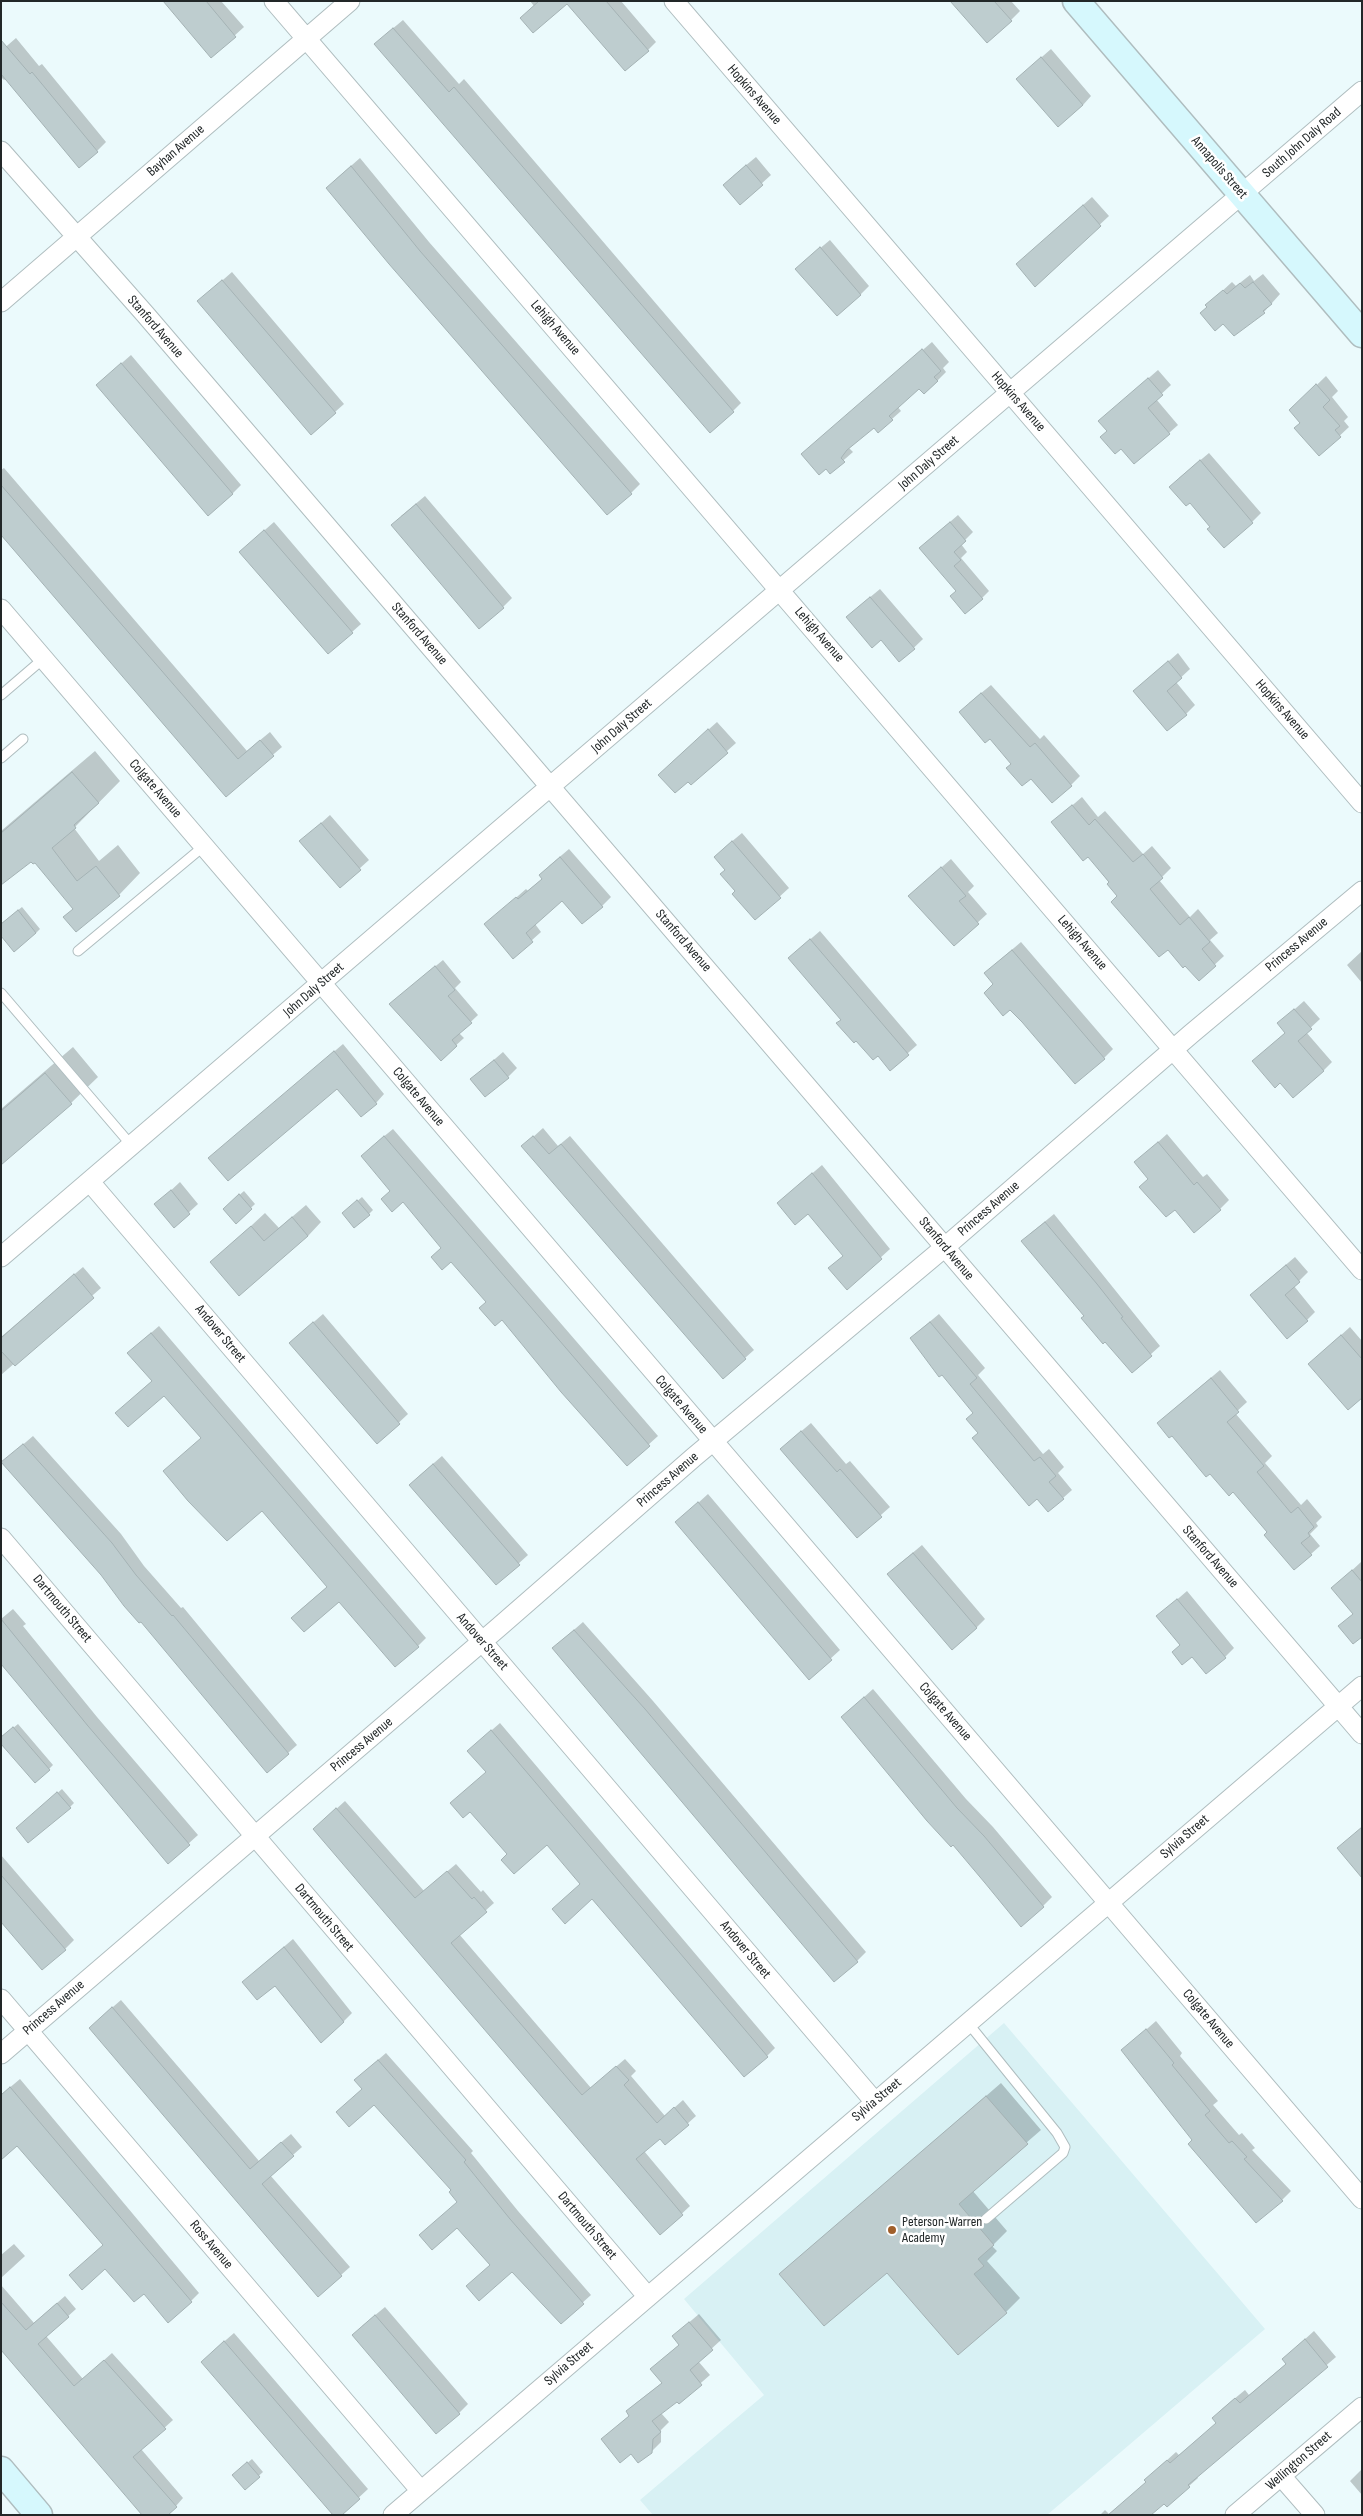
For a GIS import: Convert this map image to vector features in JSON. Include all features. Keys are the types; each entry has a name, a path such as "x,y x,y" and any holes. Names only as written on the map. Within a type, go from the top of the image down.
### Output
{"street":[{"name":"Lehigh Avenue","path":"274,1 1362,1270"},
{"name":"Bayhan Avenue","path":"1,302 350,1"},
{"name":"Hopkins Avenue","path":"674,1 1362,804"},
{"name":"Annapolis Street","path":"1076,1 1362,334"},
{"name":"South John Daly Road","path":"1242,195 1362,91"},
{"name":"Stanford Avenue","path":"1,151 551,787 1362,1734"},
{"name":"John Daly Street","path":"1,1257 1242,195"},
{"name":"Colgate Avenue","path":"1,609 1362,2199"},
{"name":"Princess Avenue","path":"1,2054 482,1642 713,1441 945,1247 1174,1049 1362,891"},
{"name":"Andover Street","path":"90,1182 875,2102"},
{"name":"Dartmouth Street","path":"1,1538 648,2297"},
{"name":"Sylvia Street","path":"393,2515 1362,1686"},
{"name":"Ross Avenue","path":"1,1999 421,2491"},
{"name":"Wellington Street","path":"1236,2515 1362,2407"},
{"path":"1,2470 39,2515"},
{"path":"1281,2476 1314,2515"}],"lane":[{"path":"1,695 44,659"},
{"path":"1,758 23,739"},
{"path":"78,951 204,846"},
{"path":"1,993 132,1146"},
{"path":"968,2023 1057,2133 1065,2147 1063,2153 986,2219"}],"shaded area":[{"path":"1004,2023 1265,2329 1047,2515 653,2515 640,2500 764,2395 684,2299"}],"building":[{"path":"163,1 206,1 236,37 211,58"},
{"path":"539,1 606,1 649,51 625,71 567,4 533,33 520,18"},
{"path":"950,1 994,1 1012,21 987,43"},
{"path":"393,28 449,92 454,87 734,412 710,433 374,44"},
{"path":"1,40 30,74 32,72 98,152 79,168 1,74"},
{"path":"1041,57 1083,105 1058,127 1016,79"},
{"path":"746,165 763,185 740,205 723,185"},
{"path":"351,166 420,251 632,494 607,515 389,264 326,188"},
{"path":"1083,205 1101,226 1035,287 1016,264"},
{"path":"820,247 861,295 837,316 795,269"},
{"path":"222,280 336,413 311,435 197,301"},
{"path":"1253,282 1272,304 1263,311 1265,313 1234,336 1223,324 1215,331 1200,313 1207,307 1205,305 1223,290 1227,294 1240,283 1245,288"},
{"path":"922,349 941,371 934,377 938,381 924,394 919,389 889,416 893,420 878,433 874,428 847,450 841,458 845,462 830,474 826,469 819,475 801,454"},
{"path":"121,363 233,494 208,516 96,385"},
{"path":"1148,378 1163,395 1148,408 1170,434 1134,464 1121,449 1115,454 1100,437 1107,431 1098,421"},
{"path":"1316,384 1330,400 1323,407 1340,426 1335,430 1341,437 1319,456 1294,428 1300,423 1289,410"},
{"path":"1200,460 1253,523 1224,548 1207,529 1210,527 1190,503 1186,506 1169,487"},
{"path":"1,485 238,759 260,740 274,756 226,797 1,535"},
{"path":"416,504 504,608 479,629 391,525"},
{"path":"950,522 966,541 954,552 961,560 954,566 983,599 965,614 950,596 956,591 919,548"},
{"path":"264,530 353,633 328,654 239,552"},
{"path":"870,597 915,649 899,662 881,640 872,648 846,617"},
{"path":"1168,661 1182,678 1167,691 1187,715 1167,731 1133,691"},
{"path":"981,693 1030,747 1035,743 1072,786 1052,803 1031,779 1022,786 1006,768 1011,764 990,739 985,743 959,712"},
{"path":"708,729 728,753 691,785 688,782 675,793 658,775"},
{"path":"72,772 99,803 74,825 76,828 52,848 77,881 96,866 120,896 76,932 63,917 73,909 35,863 31,862 1,885 1,833"},
{"path":"1072,805 1089,825 1095,819 1133,862 1143,854 1163,878 1150,889 1180,925 1189,917 1210,942 1202,949 1216,966 1199,981 1185,966 1183,968 1168,950 1159,957 1111,902 1117,896 1107,884 1109,882 1088,857 1083,861 1051,822"},
{"path":"321,823 361,870 340,888 299,841"},
{"path":"732,841 781,898 755,920 732,894 735,891 720,874 725,870 714,857"},
{"path":"560,857 603,907 582,924 562,901 526,933 533,942 513,959 484,924 516,897 518,899 542,879 539,875"},
{"path":"941,867 966,896 959,901 979,924 954,946 908,896"},
{"path":"18,910 36,933 14,952 1,936 1,924"},
{"path":"810,939 909,1055 890,1071 878,1056 873,1060 856,1041 854,1043 836,1023 841,1020 788,958"},
{"path":"1012,950 1105,1059 1075,1084 1010,1010 1003,1016 984,993 993,984 984,973"},
{"path":"435,966 455,990 448,996 472,1023 452,1040 457,1046 441,1061 389,1004"},
{"path":"1294,1009 1312,1029 1298,1041 1324,1071 1293,1098 1280,1083 1275,1088 1252,1061 1285,1033 1277,1023"},
{"path":"334,1051 377,1104 361,1117 337,1089 228,1181 208,1158"},
{"path":"494,1060 509,1078 485,1097 470,1079"},
{"path":"45,1073 72,1104 1,1165 1,1111"},
{"path":"384,1136 650,1446 627,1466 561,1392 502,1320 495,1326 479,1308 486,1302 451,1262 442,1270 431,1257 441,1248 403,1202 392,1212 381,1199 390,1191 361,1156"},
{"path":"533,1136 549,1154 561,1144 746,1359 723,1379 521,1146"},
{"path":"1158,1142 1194,1185 1197,1182 1221,1210 1194,1233 1175,1210 1166,1217 1139,1187 1148,1179 1134,1162"},
{"path":"812,1173 882,1259 847,1290 828,1268 843,1256 808,1214 795,1225 777,1203"},
{"path":"171,1190 190,1214 174,1228 154,1204"},
{"path":"239,1194 252,1209 236,1224 223,1209"},
{"path":"357,1200 370,1215 354,1228 342,1213"},
{"path":"292,1217 308,1236 239,1296 210,1262 251,1226 264,1241"},
{"path":"1045,1222 1097,1284 1123,1317 1121,1318 1152,1356 1132,1373 1105,1342 1103,1344 1081,1318 1084,1316 1021,1241"},
{"path":"1286,1265 1300,1282 1285,1295 1308,1321 1287,1339 1250,1295"},
{"path":"74,1274 94,1298 15,1366 1,1351 1,1338"},
{"path":"313,1322 400,1424 377,1444 289,1343"},
{"path":"930,1322 977,1378 970,1384 1034,1461 1040,1457 1056,1476 1049,1482 1064,1499 1048,1512 1037,1499 1029,1506 972,1438 978,1433 966,1419 973,1413 942,1375 939,1377 910,1338"},
{"path":"151,1333 419,1647 395,1667 339,1602 304,1632 291,1618 327,1587 262,1511 227,1541 188,1501 163,1471 201,1438 164,1396 128,1427 115,1413 152,1381 127,1353"},
{"path":"1341,1335 1362,1359 1362,1398 1348,1410 1308,1364"},
{"path":"1211,1378 1239,1412 1227,1422 1264,1466 1257,1472 1291,1513 1298,1507 1314,1527 1308,1533 1310,1536 1301,1543 1312,1555 1294,1570 1264,1535 1267,1532 1233,1492 1229,1496 1210,1474 1206,1477 1172,1436 1169,1438 1157,1423"},
{"path":"801,1431 837,1472 840,1469 882,1517 857,1538 780,1449"},
{"path":"23,1444 112,1543 136,1575 173,1615 289,1754 267,1773 141,1622 139,1623 124,1606 101,1575 1,1462"},
{"path":"433,1464 520,1565 496,1585 409,1485"},
{"path":"698,1502 832,1660 809,1680 675,1522"},
{"path":"913,1553 977,1628 952,1650 887,1574"},
{"path":"1352,1570 1362,1582 1362,1637 1353,1644 1338,1626 1353,1614 1331,1588"},
{"path":"1177,1599 1226,1658 1206,1674 1192,1657 1182,1665 1172,1652 1180,1645 1156,1616"},
{"path":"1,1619 88,1726 190,1845 168,1864 1,1664"},
{"path":"574,1630 645,1709 858,1962 834,1982 552,1648"},
{"path":"864,1697 957,1808 984,1836 1044,1907 1021,1927 953,1845 951,1847 927,1821 841,1717"},
{"path":"13,1727 50,1770 35,1783 1,1744 1,1737"},
{"path":"491,1730 768,2057 744,2077 592,1899 565,1924 552,1909 580,1884 547,1845 514,1874 501,1860 507,1854 470,1812 463,1818 450,1803 486,1772 467,1751"},
{"path":"57,1792 71,1808 28,1843 16,1828"},
{"path":"336,1808 415,1898 447,1871 472,1899 474,1897 487,1912 451,1943 582,2095 616,2066 629,2080 624,2085 657,2123 674,2107 689,2125 665,2145 660,2139 636,2159 683,2215 660,2235 313,1829"},
{"path":"1362,1827 1362,1878 1337,1848"},
{"path":"1,1875 66,1950 42,1970 1,1922"},
{"path":"284,1947 344,2022 321,2043 275,1986 257,2000 242,1982"},
{"path":"112,2007 250,2169 281,2142 294,2156 262,2184 342,2276 318,2297 89,2028"},
{"path":"1146,2029 1174,2063 1172,2065 1210,2111 1205,2115 1229,2143 1232,2141 1247,2157 1244,2159 1283,2201 1256,2223 1188,2144 1192,2140 1121,2050"},
{"path":"378,2060 466,2160 464,2162 510,2219 584,2304 561,2324 512,2272 479,2301 466,2286 490,2265 457,2228 432,2250 419,2235 457,2202 449,2192 451,2190 374,2105 349,2127 336,2112 362,2089 354,2080"},
{"path":"10,2087 192,2302 168,2323 144,2294 134,2302 105,2269 82,2290 69,2275 103,2245 17,2146 1,2160 1,2095"},
{"name":"Peterson-Warren Academy","path":"986,2096 1028,2144 959,2204 994,2245 978,2259 984,2266 974,2274 1007,2313 958,2355 887,2273 824,2326 779,2274"},
{"path":"1,2302 26,2330 57,2303 69,2317 38,2344 74,2386 104,2360 166,2429 133,2457 177,2507 168,2515 142,2515 1,2350"},
{"path":"375,2315 460,2414 436,2434 352,2335"},
{"path":"689,2322 713,2350 690,2370 702,2385 679,2404 677,2402 652,2421 661,2432 653,2439 652,2453 638,2463 631,2454 620,2463 601,2439 629,2416 626,2411 662,2383 650,2369 679,2345 672,2336"},
{"path":"1305,2339 1328,2367 1188,2485 1190,2487 1167,2507 1164,2504 1151,2515 1108,2515 1146,2482 1144,2480 1167,2460 1170,2463 1216,2423 1212,2418 1235,2398 1240,2403 1286,2364 1282,2359"},
{"path":"224,2341 360,2499 342,2515 333,2515 201,2362"},
{"path":"247,2462 260,2477 245,2490 232,2475"}],"place":[{"name":"Peterson-Warren Academy","path":"892,2230"}]}
